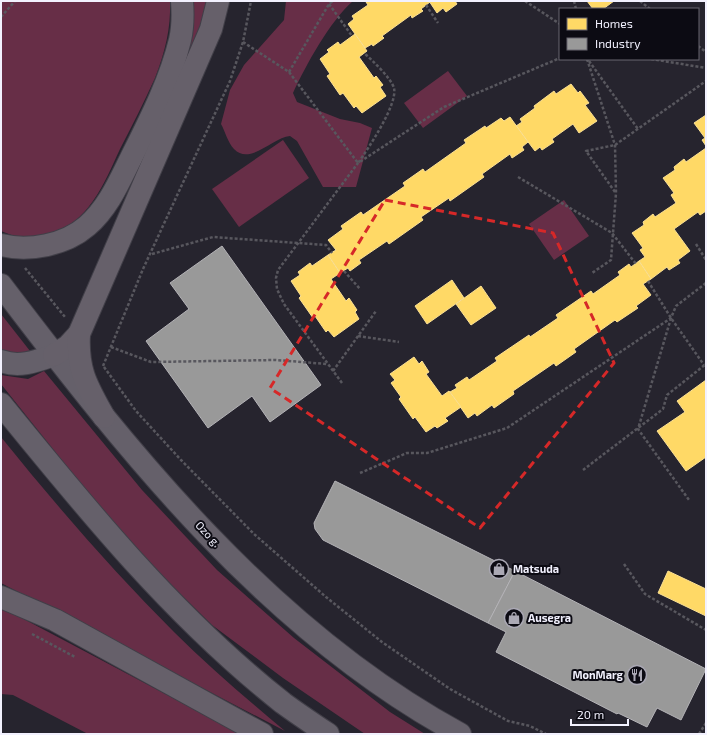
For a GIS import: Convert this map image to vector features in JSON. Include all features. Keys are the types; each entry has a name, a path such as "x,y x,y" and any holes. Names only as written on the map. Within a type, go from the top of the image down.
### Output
{"highway":[{"path":"11,246 54,243 72,237 91,222 111,198 145,130 172,67 181,39 183,20 182,1"},
{"path":"54,355 68,346 79,334 211,29 218,1"},
{"path":"79,334 78,356 85,381 104,417"},
{"path":"1,596 55,620 262,734"}],"main road":[{"name":"Ozo g.","path":"1,285 54,355 104,417 167,490 230,558 297,619 391,693 460,734"},
{"path":"1,361 11,365 33,362 54,355"},
{"path":"1,404 76,497 144,573 188,618 211,640 284,703 328,734"}],"path":[{"path":"1,16 15,1"},
{"path":"103,366 151,254 230,81 243,42 251,1"},
{"path":"289,72 329,4 333,1"},
{"path":"525,1 559,23"},
{"path":"640,1 649,8"},
{"path":"329,4 352,36"},
{"path":"426,6 438,23"},
{"path":"243,42 289,72 358,163"},
{"path":"342,384 284,304 277,289 276,278 278,270 297,243 358,163 376,136 395,95 393,86 364,53"},
{"path":"358,163 444,107 559,58"},
{"path":"588,60 615,145 616,193 611,260 592,273"},
{"path":"589,60 638,129"},
{"path":"657,60 706,68"},
{"path":"616,193 586,151 615,145 706,81"},
{"path":"518,177 612,233 636,264"},
{"path":"151,254 213,237 326,245 332,253"},
{"path":"696,244 706,260"},
{"path":"11,246 22,265 79,334"},
{"path":"344,270 360,290"},
{"path":"583,470 663,409 667,395 705,364 670,318 648,281"},
{"path":"638,429 670,318 676,306 706,283"},
{"path":"333,371 376,311"},
{"path":"360,473 407,453 427,453 507,428 670,318"},
{"path":"358,336 399,342"},
{"path":"111,347 151,362 276,360 328,364"},
{"path":"98,360 136,411 181,460 254,534 326,597 382,642 450,689 508,721 530,726 546,734"},
{"path":"638,429 689,500"},
{"path":"624,564 645,594 706,630"},
{"path":"699,734 706,723"}],"highlighted area":[{"path":"385,200 553,233 614,363 480,528 270,388"}],"shaded area":[{"path":"1,1 170,1 168,31 159,68 147,96 101,189 84,212 74,222 62,230 34,238 20,238 1,231"},
{"path":"192,1 208,1 205,17 181,71"},
{"path":"286,1 353,1 327,32 293,93 297,102 340,119 360,123 372,128 356,187 323,187 297,141 290,136 276,141 254,153 240,153 234,149 228,140 221,124 230,90 244,65 284,20"},
{"path":"448,71 467,96 423,128 404,103"},
{"path":"283,140 309,178 239,227 212,189"},
{"path":"564,200 589,236 554,260 529,224"},
{"path":"1,314 30,351 22,355 1,353"},
{"path":"44,371 142,490 217,570 294,638 390,712 425,734 365,734 283,678 212,625 163,577 92,498 1,384 1,375 28,379"},
{"path":"1,437 84,536 151,609 214,670 285,731 1,583"},
{"path":"1,607 241,734 88,734 13,695 1,694"}],"building: Homes":[{"path":"429,1 455,1 457,4 446,12 443,8 437,13"},
{"path":"587,1 614,1 604,8 592,8"},
{"path":"366,2 430,2 421,9 423,11 412,18 411,15 382,36 384,38 373,46 372,44 365,48 348,24 354,19 352,16 368,5"},
{"path":"355,34 367,51 359,57 374,78 376,76 383,85 380,87 386,96 362,113 356,106 354,108 343,93 340,95 327,76 330,74 320,59 329,52 327,50 338,42 340,45"},
{"path":"571,84 578,93 580,91 589,103 585,105 597,121 579,133 573,124 552,139 554,142 542,150 540,147 535,151 516,126 522,122 520,119 535,108 534,106 554,91 556,94"},
{"path":"706,115 706,146 702,140 705,138 694,123"},
{"path":"510,117 528,142 522,147 524,150 512,158 510,154 482,174 484,177 450,201 449,198 421,217 423,220 389,244 387,241 359,260 361,263 350,271 348,268 340,273 328,255 336,250 328,240 343,229 341,226 361,212 363,215 405,186 403,183 423,169 425,172 466,143 464,140 485,126 486,128 501,118 504,121"},
{"path":"706,148 706,211 700,215 698,212 674,229 690,251 678,260 680,263 669,270 667,267 651,279 639,261 645,257 640,250 643,248 632,233 644,225 643,222 653,214 655,217 676,203 671,195 674,193 663,178 675,170 674,167 684,159 686,162"},
{"path":"328,255 340,273 331,279 346,301 349,298 357,310 355,312 359,319 334,337 328,330 326,332 315,316 313,318 299,298 301,296 291,281 300,275 298,272 310,263 312,266"},
{"path":"639,261 651,279 643,284 651,295 636,306 638,308 617,322 615,320 574,349 576,352 556,366 554,363 513,391 514,394 494,408 492,405 477,416 475,413 468,418 450,392 457,388 455,385 467,377 469,380 497,361 495,358 558,318 556,315 591,291 593,294 620,275 618,272 629,264 631,267"},
{"path":"452,280 464,298 427,324 415,306"},
{"path":"481,286 496,308 471,325 456,304"},
{"path":"414,357 419,364 422,361 429,372 426,374 442,396 449,391 461,407 445,418 448,421 437,428 435,426 426,432 415,417 413,419 399,399 401,397 391,383 395,380 390,374"},
{"path":"706,380 706,457 686,471 657,431 685,412 677,401"},
{"path":"668,571 706,589 706,616 658,593"}],"building: Industry":[{"path":"222,246 321,385 270,422 252,396 208,428 146,341 189,309 170,283"},
{"path":"335,481 515,571 488,623 323,540 315,529 314,523"},
{"path":"515,571 706,669 681,720 657,708 647,727 618,713 617,714 496,652 506,632 488,623"}],"place":[{"name":"Matsuda","path":"499,569"},
{"name":"Ausegra","path":"514,618"},
{"name":"MonMarg","path":"637,675"}]}
